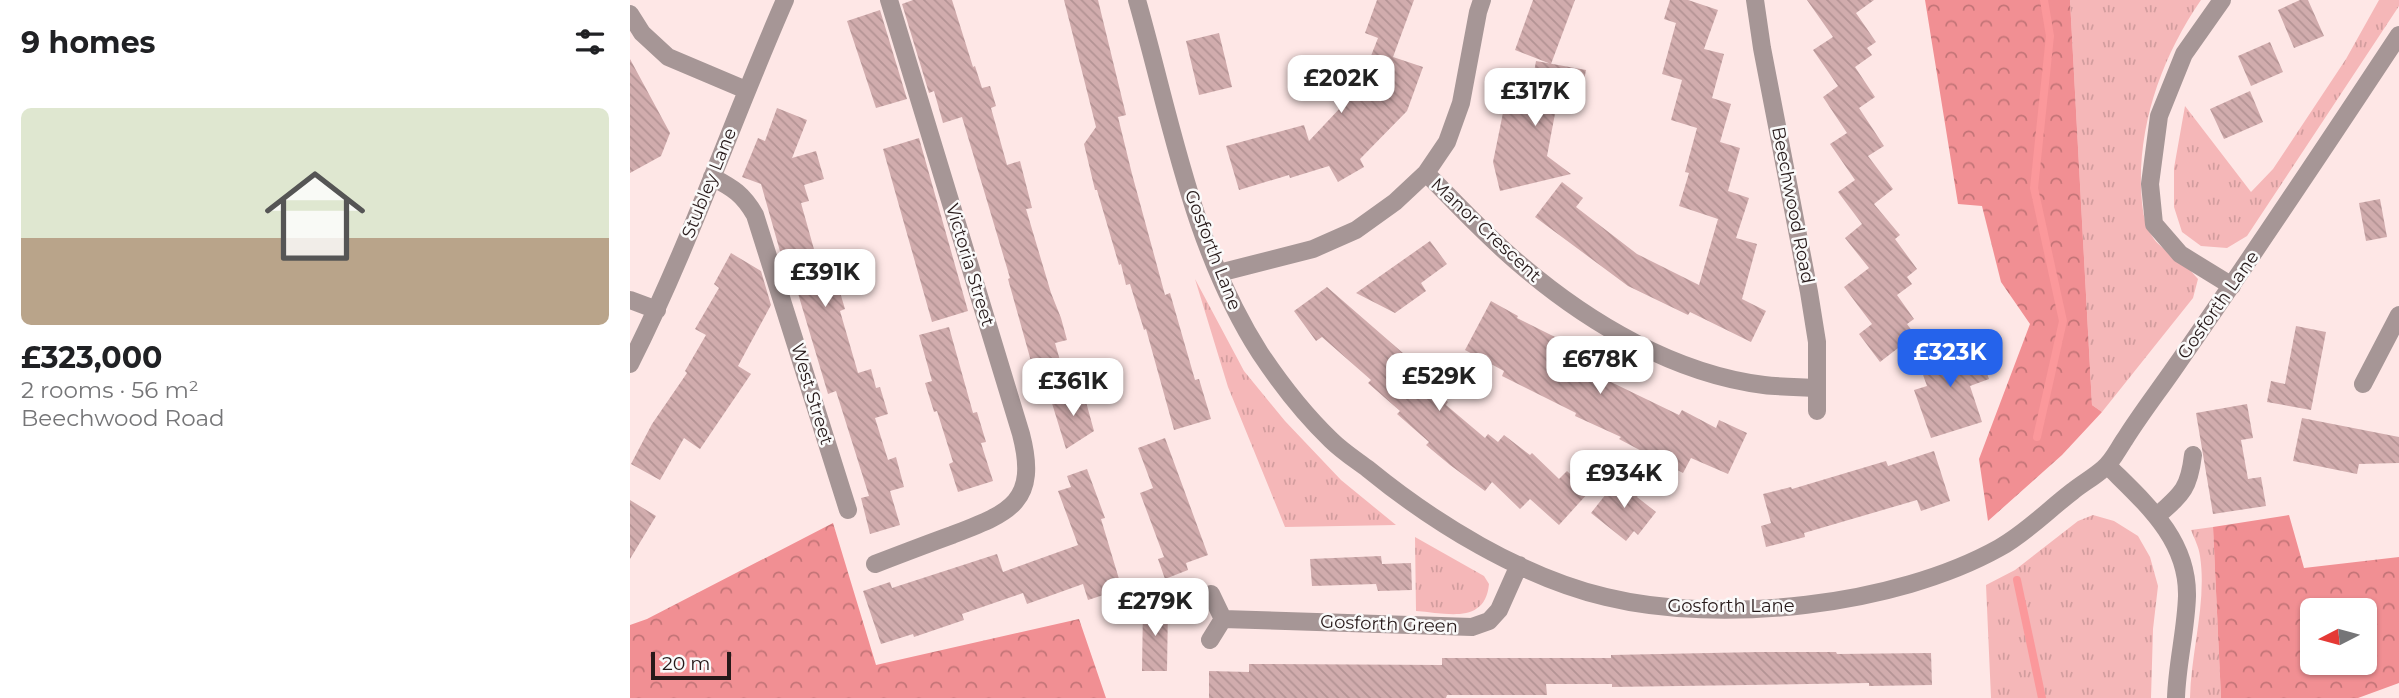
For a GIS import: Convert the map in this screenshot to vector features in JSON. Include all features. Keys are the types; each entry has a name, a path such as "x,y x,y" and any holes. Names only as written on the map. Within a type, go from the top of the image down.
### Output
{"street":[{"name":"Stubley Lane","path":"630,365 657,310 785,0"},
{"name":"Victoria Street","path":"875,564 1005,513 1023,491 1027,477 1027,457 1021,434 889,0"},
{"name":"Gosforth Lane","path":"1136,0 1180,162 1199,223 1219,273 1236,311 1259,350 1279,379 1331,440 1443,525 1519,565 1603,597 1641,604 1706,610 1808,606 1930,577 2002,547 2108,466 2399,35"},
{"path":"1219,273 1313,248 1356,230 1395,202 1426,173 1447,142 1461,103 1482,0"},
{"name":"Beechwood Road","path":"1755,0 1810,292 1817,342 1816,411"},
{"path":"2222,0 2184,54 2159,116 2150,184 2154,224 2180,254 2232,286"},
{"path":"630,14 642,33 668,57 746,89"},
{"name":"Manor Crescent","path":"1426,173 1520,265 1553,292 1634,342 1667,358 1716,375 1762,385 1817,388"},
{"name":"West Street","path":"712,177 732,187 746,199 755,215 848,510"},
{"path":"630,300 657,310"},
{"path":"2363,384 2396,326"},
{"path":"2157,516 2180,496 2190,479 2193,456"},
{"path":"2108,466 2157,516 2176,543 2185,566 2187,596 2176,698"},
{"name":"Gosforth Green","path":"1223,620 1472,626 1489,621 1499,610 1519,565"},
{"path":"1210,640 1223,620 1211,594"}],"green space":[{"path":"1925,0 2070,0 2092,405 2102,412 2062,455 1988,521 1979,459 2030,324 2001,282 1982,206 1958,204"},
{"path":"2070,0 2201,0 2175,43 2156,90 2141,163 2141,188 2147,227 2157,243 2184,263 2198,279 2193,298 2102,412 2092,405"},
{"path":"2379,0 2399,0 2399,6 2247,236 2227,248 2201,246 2182,232 2174,207 2174,168 2185,106 2251,192 2273,169 2346,59"},
{"path":"1195,279 1244,371 1285,421 1341,480 1396,525 1285,527 1228,387"},
{"path":"2093,515 2114,521 2138,536 2150,557 2158,586 2153,629 2151,698 1991,698 1986,585 2015,570 2078,521"},
{"path":"2289,515 2304,568 2399,557 2399,683 2358,698 2221,698 2213,527"},
{"path":"833,523 876,665 1079,619 1106,698 630,698 630,625 647,619"},
{"path":"2213,527 2221,698 2190,698 2202,591 2199,553 2191,530"},
{"path":"1415,537 1484,576 1489,584 1486,597 1480,606 1462,614 1416,611"}],"building":[{"path":"913,0 952,0 982,88 990,86 996,106 991,108 1007,165 1020,161 1032,208 1026,209 1067,340 1055,343 1061,364 1034,372 1008,279 1010,278 962,117 943,123 934,91 929,93 902,4"},
{"path":"1064,0 1098,0 1126,115 1118,117 1132,174 1165,295 1170,293 1195,380 1199,379 1211,419 1174,430 1146,329 1144,330 1130,284 1126,285 1095,190 1084,144 1096,127"},
{"path":"1377,0 1414,0 1393,57 1423,67 1407,111 1360,159 1364,167 1338,182 1329,166 1239,190 1226,146 1304,125 1309,141 1358,89 1378,38 1365,33"},
{"path":"1533,0 1575,0 1551,64 1515,50"},
{"path":"1670,0 1688,0 1718,10 1704,49 1724,54 1712,98 1731,104 1720,142 1740,148 1728,191 1749,198 1736,238 1757,244 1742,299 1766,311 1751,342 1628,286 1535,217 1562,182 1583,198 1576,207 1637,254 1699,285 1718,219 1679,206 1689,173 1685,172 1697,128 1671,120 1682,80 1662,74 1676,23 1664,19"},
{"path":"1807,0 1874,0 1856,13 1876,42 1867,48 1872,55 1855,67 1875,97 1859,108 1884,146 1868,156 1893,189 1874,204 1900,235 1895,239 1917,269 1907,277 1912,284 1897,295 1914,319 1907,324 1915,335 1880,362 1859,334 1872,324 1844,287 1869,268 1845,238 1862,224 1838,192 1855,180 1830,144 1847,133 1823,97 1838,86 1813,50 1833,37"},
{"path":"2300,0 2308,0 2324,36 2294,48 2278,10"},
{"path":"880,10 907,99 876,108 847,21"},
{"path":"1219,33 1232,87 1199,95 1186,41"},
{"path":"2270,42 2283,72 2251,86 2238,56"},
{"path":"630,59 670,133 661,156 630,173"},
{"path":"1536,61 1586,70 1579,107 1557,103 1547,156 1571,174 1500,191 1493,162 1505,103 1528,108"},
{"path":"2250,91 2263,122 2224,139 2210,109"},
{"path":"777,108 807,120 792,158 816,151 824,179 804,185 809,201 801,203 817,260 820,259 827,282 836,279 845,309 840,311 858,373 871,369 876,388 880,387 888,414 875,418 888,460 896,457 904,487 890,491 900,525 870,534 861,498 869,496 836,391 828,394 791,270 787,276 761,184 742,177 758,138 765,141"},
{"path":"919,138 968,311 932,322 883,149"},
{"path":"2380,199 2387,237 2366,241 2359,203"},
{"path":"1430,241 1447,264 1421,283 1426,291 1395,313 1356,293"},
{"path":"731,253 761,271 771,305 738,366 751,374 700,449 684,438 660,480 631,464 652,424 687,373 685,371 706,335 695,329 719,288 714,284"},
{"path":"1327,287 1419,367 1415,373 1448,402 1446,405 1485,438 1488,434 1498,442 1504,435 1530,455 1532,453 1559,479 1567,471 1589,492 1559,525 1530,499 1520,509 1492,482 1485,491 1450,465 1426,445 1429,442 1397,414 1400,411 1368,383 1371,380 1322,337 1316,341 1294,311"},
{"path":"1491,301 1555,337 1551,346 1587,363 1584,369 1679,415 1682,410 1716,428 1719,420 1747,433 1728,474 1691,458 1683,473 1619,439 1621,437 1575,416 1576,413 1502,376 1504,371 1465,350"},
{"path":"2296,326 2326,332 2311,410 2267,402 2271,381 2285,384"},
{"path":"949,327 973,413 977,412 986,442 981,443 993,481 958,492 949,464 953,462 925,383 932,381 919,335"},
{"path":"1958,345 1960,350 1977,345 1989,379 1970,386 1982,422 1931,438 1914,390 1927,386 1917,358"},
{"path":"1083,391 1094,431 1066,449 1051,400"},
{"path":"2247,404 2253,438 2241,440 2248,479 2261,477 2266,506 2213,514 2196,413"},
{"path":"2302,418 2399,437 2399,463 2359,464 2357,474 2293,461"},
{"path":"1165,438 1208,555 1186,563 1188,570 1165,579 1158,559 1164,557 1140,493 1153,488 1138,448"},
{"path":"1934,451 1950,501 1921,511 1917,500 1766,547 1761,526 1771,523 1763,494 1791,487 1792,489 1886,461 1888,466"},
{"path":"1087,469 1105,518 1101,519 1122,589 1088,600 1083,584 1027,604 1023,593 962,614 964,620 914,637 913,634 881,644 863,591 890,582 892,588 997,554 1003,572 1078,545 1058,491 1071,487 1067,476"},
{"path":"1621,475 1641,491 1637,497 1656,512 1638,535 1634,531 1626,541 1591,513"},
{"path":"630,500 656,516 630,559"},
{"path":"1381,556 1382,564 1411,563 1412,590 1378,591 1376,584 1312,586 1310,559"},
{"path":"1143,605 1168,605 1167,671 1142,671"},
{"path":"1931,653 1932,685 1869,686 1869,683 1612,687 1612,684 1546,684 1547,695 1447,695 1446,698 1209,698 1209,671 1249,672 1249,664 1442,665 1442,658 1611,658 1611,655"}],"waterway":[{"path":"2037,437 2063,321 2034,188 2050,36 2044,0"},
{"path":"2017,580 2042,698"}]}
